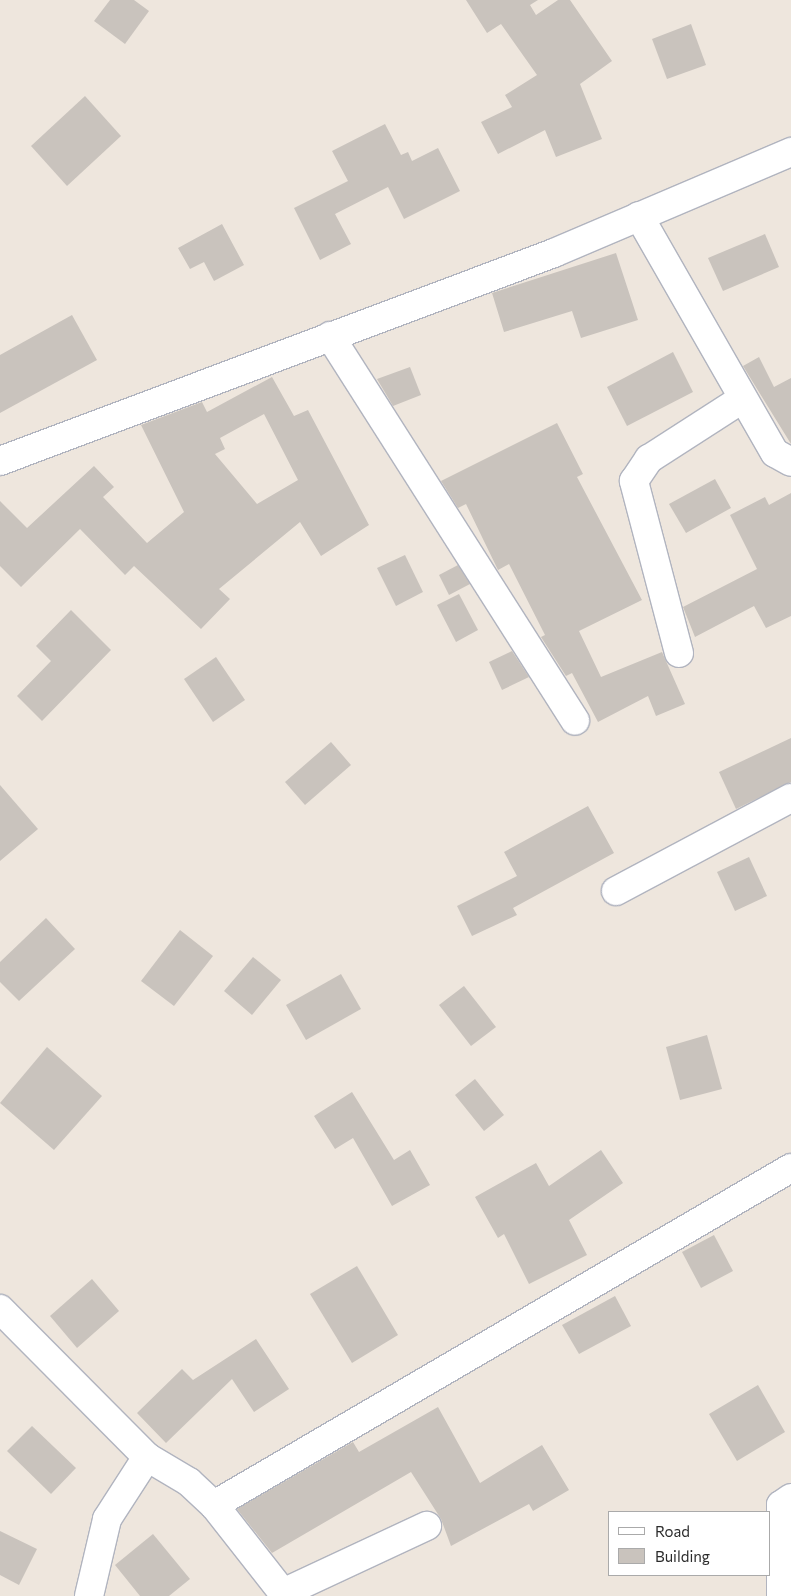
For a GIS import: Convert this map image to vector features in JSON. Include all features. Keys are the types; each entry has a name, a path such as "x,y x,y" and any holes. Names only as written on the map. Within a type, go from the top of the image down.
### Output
{"street":[{"path":"0,461 639,216 791,152"},
{"path":"639,216 742,399 776,453 791,462"},
{"path":"330,336 575,720"},
{"path":"679,653 634,481 649,459 742,399"},
{"path":"616,891 791,798"},
{"path":"214,1506 791,1168"},
{"path":"0,1309 148,1456 189,1482 214,1506 283,1593 427,1526"},
{"path":"89,1596 108,1519 148,1456"},
{"path":"781,1596 781,1505 791,1498"}],"building":[{"path":"110,0 134,0 149,11 125,44 94,21"},
{"path":"466,0 538,0 530,5 536,15 558,0 570,0 612,61 580,84 602,139 556,157 545,130 498,154 481,122 512,107 505,95 537,75 501,24 487,33"},
{"path":"691,24 706,65 667,79 652,39"},
{"path":"85,96 121,136 67,186 31,146"},
{"path":"385,124 401,155 408,152 412,161 438,148 460,191 404,219 388,187 335,214 351,244 320,260 294,208 348,181 332,151"},
{"path":"222,224 244,265 214,281 204,262 190,269 178,248"},
{"path":"765,234 779,267 723,291 708,258"},
{"path":"616,253 638,320 581,338 572,311 504,332 492,293"},
{"path":"72,315 97,360 0,413 0,355"},
{"path":"673,352 693,392 627,426 607,387"},
{"path":"759,357 774,387 791,378 791,444 743,366"},
{"path":"410,367 421,395 393,406 377,379"},
{"path":"272,377 294,416 308,410 369,525 321,556 300,522 219,589 230,599 201,629 134,566 125,575 80,529 21,587 0,566 0,501 27,528 94,466 114,487 103,497 147,543 184,512 141,425 202,402 207,412","holes":["264,414 298,480 257,504 215,454 225,449 220,438"]},
{"path":"557,423 583,474 577,477 642,600 579,631 601,677 662,652 685,704 656,716 648,696 598,722 572,673 566,676 541,637 545,635 509,564 498,570 466,504 458,508 441,481"},
{"path":"715,479 731,508 686,533 669,504"},
{"path":"791,493 791,616 766,628 754,606 695,637 683,607 757,569 730,515 765,497 769,505"},
{"path":"405,555 423,592 396,606 377,568"},
{"path":"458,565 470,584 449,595 439,575"},
{"path":"459,594 478,630 456,642 437,605"},
{"path":"71,610 111,650 42,721 17,696 51,661 36,646"},
{"path":"512,651 529,677 502,690 489,662"},
{"path":"216,657 245,700 213,722 184,679"},
{"path":"791,738 791,782 736,809 719,772"},
{"path":"331,742 351,765 305,805 285,782"},
{"path":"0,785 38,829 0,861"},
{"path":"588,806 614,853 513,908 517,915 472,936 457,906 517,876 504,852"},
{"path":"749,857 767,896 735,911 717,872"},
{"path":"46,918 75,949 19,1001 0,982 0,962"},
{"path":"180,930 213,956 174,1006 141,981"},
{"path":"253,957 281,980 252,1015 224,991"},
{"path":"341,974 361,1009 306,1040 286,1005"},
{"path":"464,986 496,1027 471,1046 439,1005"},
{"path":"707,1035 722,1089 680,1100 666,1047"},
{"path":"47,1047 102,1096 54,1150 0,1103"},
{"path":"475,1079 504,1115 484,1131 455,1095"},
{"path":"352,1092 394,1160 410,1150 430,1185 392,1206 353,1138 335,1149 314,1116"},
{"path":"601,1150 623,1183 569,1220 587,1255 529,1284 504,1234 498,1238 475,1197 536,1163 549,1186"},
{"path":"714,1235 733,1271 701,1288 682,1252"},
{"path":"357,1266 398,1335 352,1363 310,1294"},
{"path":"92,1279 119,1311 77,1348 50,1316"},
{"path":"615,1296 631,1326 579,1354 562,1325"},
{"path":"256,1339 289,1389 254,1412 232,1379 166,1443 137,1413 182,1369 193,1380"},
{"path":"758,1385 785,1432 737,1461 709,1414"},
{"path":"438,1407 480,1483 542,1445 569,1490 533,1511 529,1504 451,1546 441,1519 411,1472 272,1553 237,1509 353,1442 359,1452"},
{"path":"32,1426 76,1468 51,1494 7,1451"},
{"path":"0,1531 37,1549 19,1585 0,1575"},
{"path":"153,1534 190,1579 169,1596 140,1596 115,1565"}]}
